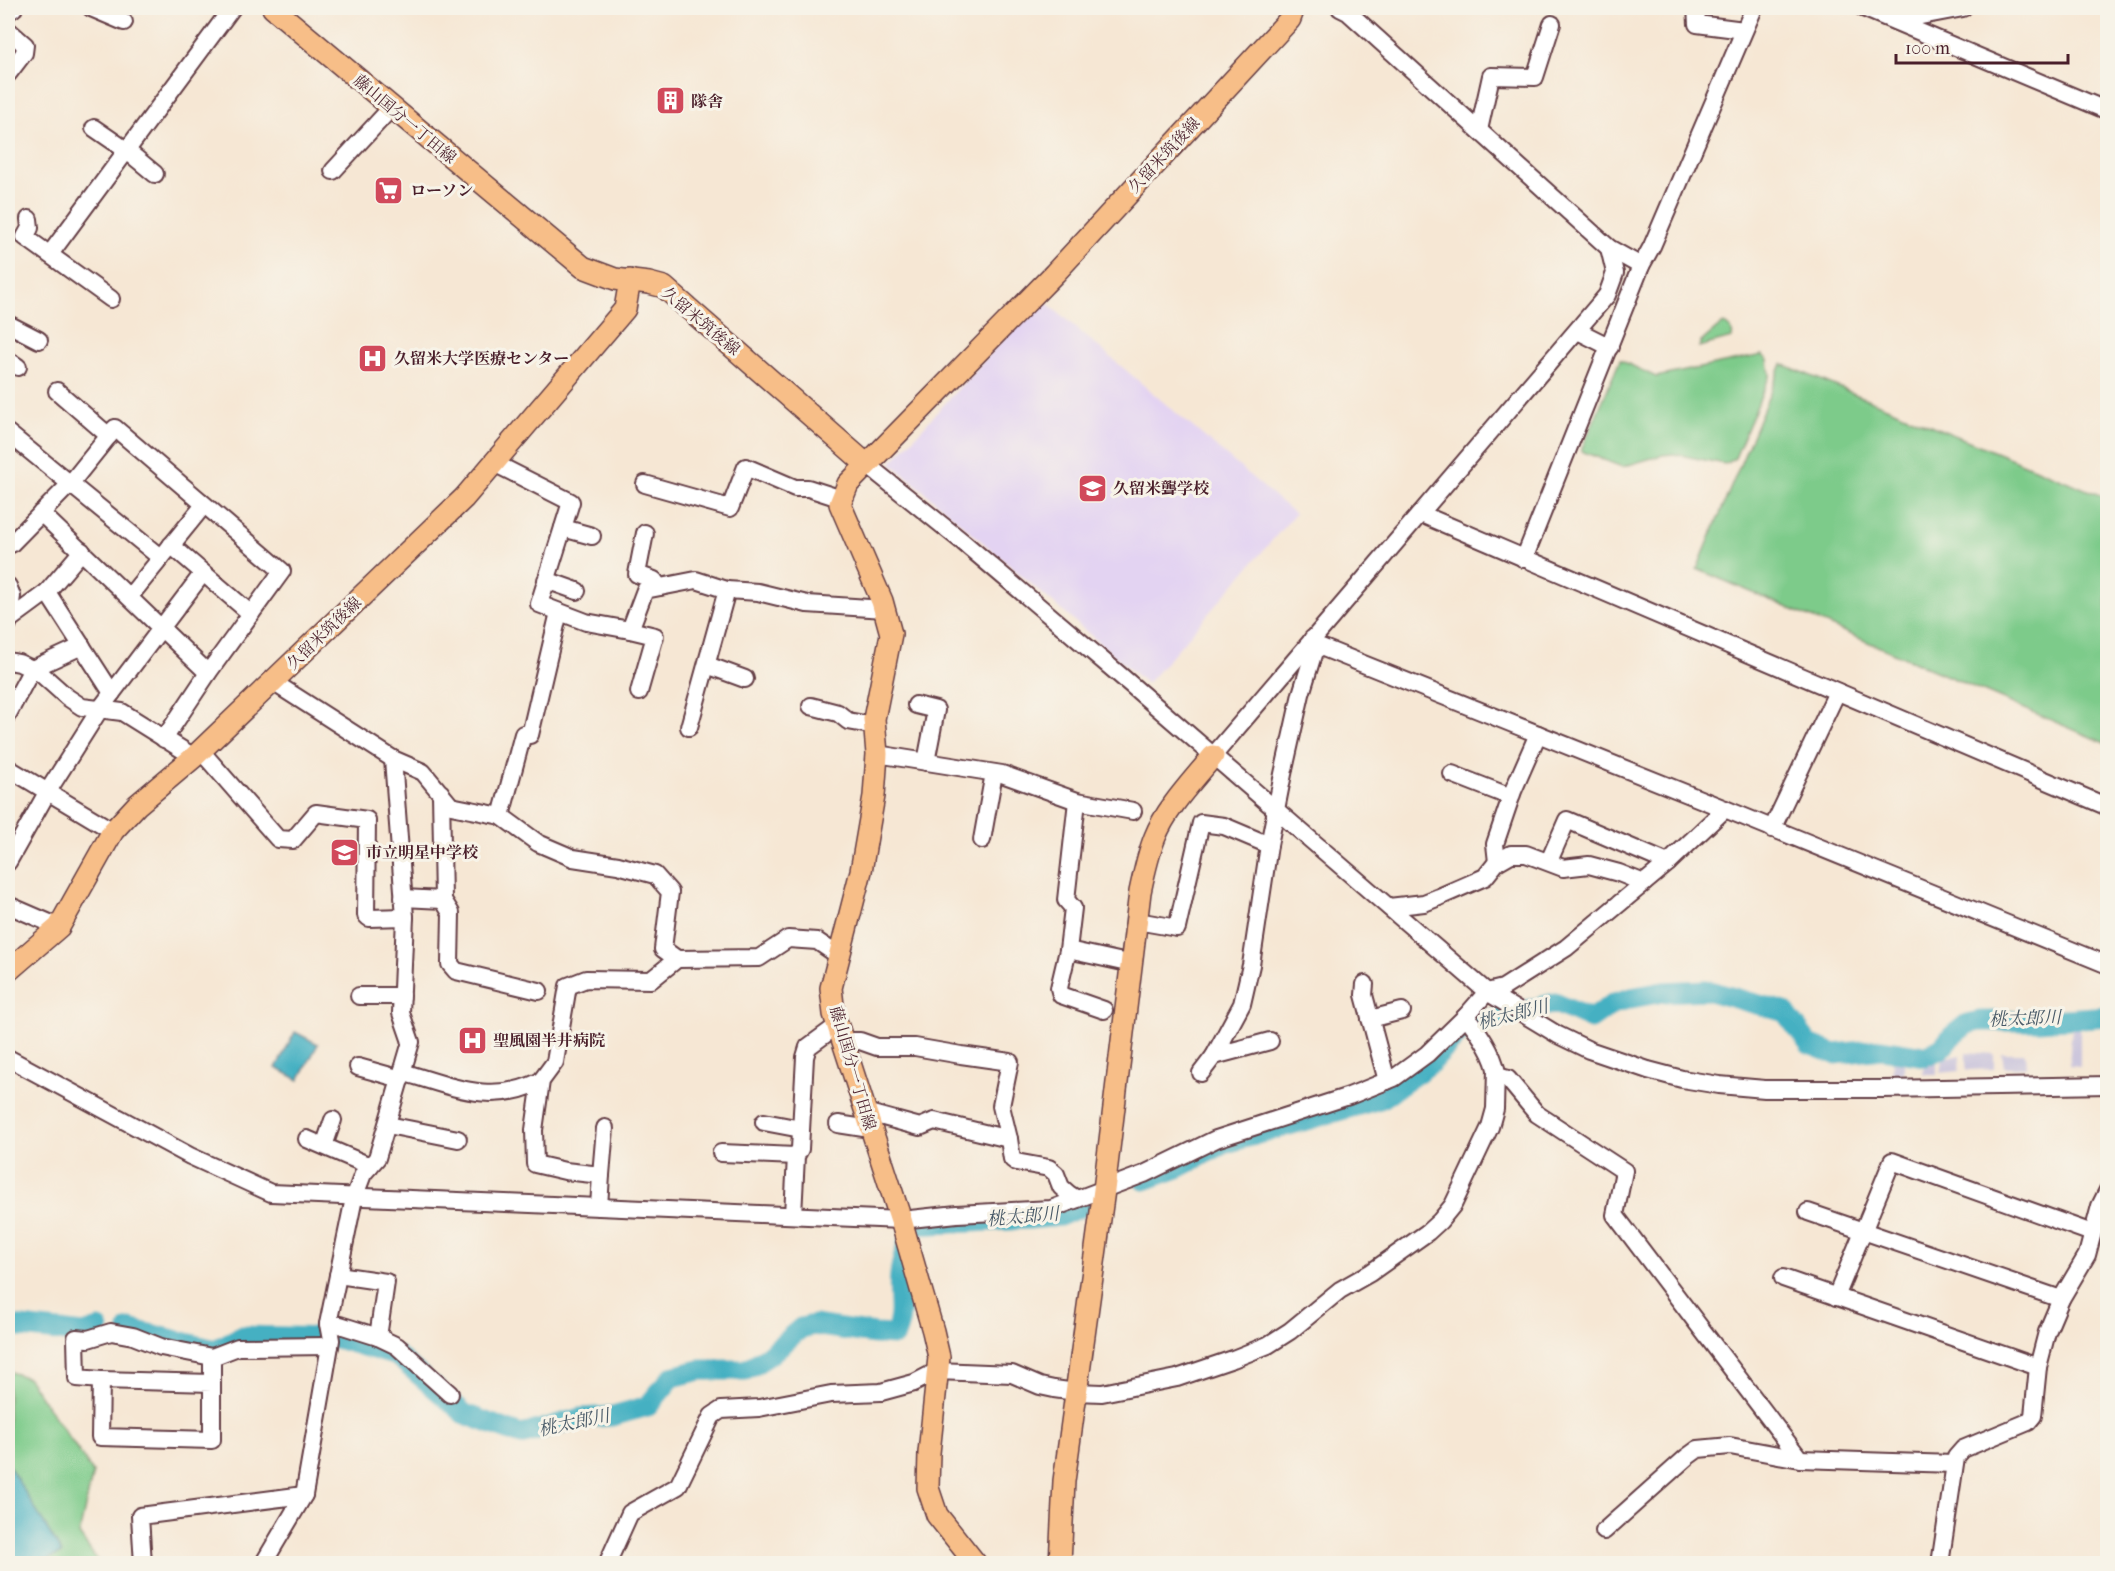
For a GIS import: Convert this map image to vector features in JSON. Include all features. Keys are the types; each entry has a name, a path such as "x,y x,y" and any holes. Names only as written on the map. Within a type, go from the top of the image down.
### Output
{"main road":[{"name":"藤山国分一丁田線","path":"273,8 582,267 615,279 630,280"},
{"name":"久留米筑後線","path":"8,971 59,927 113,831 137,805 198,754 464,498 625,309 630,280 664,287 866,464 1055,273 1290,19 1294,8"},
{"path":"842,499 848,484 866,464"},
{"name":"藤山国分一丁田線","path":"842,499 840,504 885,609 891,634 874,719 877,754 874,796 861,871 831,988 840,1033 901,1220 939,1357 929,1453 928,1488 937,1515 976,1563"},
{"path":"1060,1563 1064,1481 1098,1238 1140,892 1147,860 1166,817 1213,756"}],"street":[{"path":"8,12 14,8"},
{"path":"91,8 124,22"},
{"path":"50,254 232,8"},
{"path":"1696,8 1698,24 1744,30"},
{"path":"1524,559 1641,266 1652,246 1754,8"},
{"path":"1895,21 1963,8"},
{"path":"1346,9 1609,248 1641,266"},
{"path":"1872,10 2108,111"},
{"path":"1479,130 1491,76 1535,77 1552,24"},
{"path":"8,30 25,45 24,53 8,74"},
{"path":"333,171 392,108"},
{"path":"94,128 155,174"},
{"path":"29,219 30,228 25,237 111,299"},
{"path":"1213,756 1314,642 1607,295 1615,273 1609,248"},
{"path":"8,324 39,340"},
{"path":"1578,331 1610,347"},
{"path":"57,391 109,436"},
{"path":"8,545 70,484 115,428 282,571 164,739"},
{"path":"8,433 70,484 166,552 203,573 251,614"},
{"path":"494,463 571,502 539,604 586,622 655,636 639,693"},
{"path":"866,464 963,542 1487,992 1558,1035 1589,1050 1648,1070 1719,1085 1765,1089 1883,1089 2108,1084"},
{"path":"645,484 730,508 746,467 795,488 808,488 842,499"},
{"path":"129,597 204,505"},
{"path":"41,513 163,628 208,674"},
{"path":"1421,514 2108,807"},
{"path":"563,528 592,536"},
{"path":"645,533 637,574 654,580 659,587"},
{"path":"8,626 47,592 82,551"},
{"path":"8,862 48,791 100,709 203,573"},
{"path":"546,580 577,591"},
{"path":"630,630 645,590 696,580 728,590 758,592 807,604 885,609"},
{"path":"8,586 12,596 8,626"},
{"path":"689,727 728,590"},
{"path":"47,592 112,693"},
{"path":"501,816 523,734 530,735 559,612"},
{"path":"1314,642 2108,965"},
{"path":"1201,1073 1214,1056 1242,1004 1251,965 1269,845 1314,642"},
{"path":"8,714 32,669 82,646"},
{"path":"8,661 39,672 82,707 122,712 164,739 198,754 278,839 293,840 316,813 367,820 366,915 369,918 405,917"},
{"path":"706,665 745,679"},
{"path":"273,682 393,759 423,772 452,806 501,816 538,843 573,858 618,865 655,875 670,892 663,949 677,960"},
{"path":"1772,829 1837,692"},
{"path":"916,705 936,710 926,762"},
{"path":"812,706 838,713 848,722 875,726"},
{"path":"1497,862 1496,844 1511,796 1538,734"},
{"path":"877,754 999,774 1077,801 1133,811"},
{"path":"263,1563 304,1495 331,1340 328,1324 354,1198 363,1174 377,1158 411,1042 401,1013 405,917 393,759"},
{"path":"8,768 113,831"},
{"path":"986,841 999,774"},
{"path":"1452,774 1511,796"},
{"path":"441,793 443,900 451,913 450,964 456,971 540,991"},
{"path":"1077,801 1066,900 1073,908 1068,950 1059,988 1062,995 1104,1010"},
{"path":"8,1058 190,1156 271,1194 901,1220 957,1214 1051,1209 1144,1174 1216,1139 1349,1096 1394,1078 1427,1054 1487,992 1503,988 1566,948 1668,863 1725,809"},
{"path":"1549,861 1567,820 1668,863"},
{"path":"1137,921 1177,928 1201,823 1224,826 1269,845"},
{"path":"1389,907 1424,903 1439,897 1485,877 1497,862 1511,854 1549,861 1563,868 1589,866 1619,873 1644,883"},
{"path":"403,898 443,900"},
{"path":"8,905 59,927"},
{"path":"358,1067 478,1093 510,1093 524,1090 541,1081 555,1062 568,986 586,979 651,980 677,960 759,958 788,939 817,941 839,956"},
{"path":"1068,950 1132,963"},
{"path":"1365,984 1364,995 1387,1081"},
{"path":"359,996 402,996"},
{"path":"1370,1019 1402,1011"},
{"path":"1466,1016 1478,1031 1496,1069 1497,1076 1508,1079 1537,1114 1624,1171 1615,1215 1800,1459"},
{"path":"793,1215 796,1156 800,1149 808,1047 840,1033 877,1047 915,1047 1010,1062 1001,1106 1012,1159 1016,1162 1049,1168 1056,1173 1069,1194 1077,1199"},
{"path":"1214,1056 1270,1041"},
{"path":"607,1563 630,1513 678,1486 712,1416 721,1410 759,1408 831,1394 881,1392 914,1383 937,1371 1012,1374 1040,1386 1076,1392 1102,1393 1177,1378 1268,1345 1290,1331 1340,1290 1370,1273 1440,1221 1453,1205 1490,1127 1495,1109 1496,1069"},
{"path":"541,1081 534,1130 535,1164 566,1171 601,1175"},
{"path":"324,1146 333,1120"},
{"path":"838,1124 868,1120 920,1127 934,1121 1009,1139"},
{"path":"764,1122 801,1129"},
{"path":"388,1125 458,1139"},
{"path":"599,1207 605,1128"},
{"path":"307,1139 370,1166"},
{"path":"721,1153 796,1156"},
{"path":"1836,1297 1892,1161 2092,1233"},
{"path":"1940,1563 1954,1464 1963,1449 2028,1422 2033,1416 2038,1367 2047,1332 2061,1299 2087,1256 2092,1233 2108,1190"},
{"path":"1808,1212 2061,1299"},
{"path":"338,1275 386,1282 378,1337"},
{"path":"1783,1278 2038,1367"},
{"path":"328,1324 340,1325 378,1337 403,1350 450,1394"},
{"path":"212,1383 77,1378 76,1338 88,1339 111,1332 133,1336 161,1347 212,1357 238,1347 330,1346"},
{"path":"101,1380 100,1437 212,1440 212,1357"},
{"path":"1604,1531 1698,1449 1730,1446 1800,1459 1954,1464"},
{"path":"143,1563 140,1516 304,1495"}],"shaded area":[{"name":"久留米聾学校","path":"1041,298 1295,514 1147,684 891,463"},
{"path":"2072,1027 2080,1027 2080,1066 2069,1065"},
{"path":"1966,1052 1994,1054 1994,1069 1966,1070"},
{"path":"2002,1053 2025,1053 2026,1067 2004,1067"},
{"path":"1960,1056 1959,1071 1940,1073 1943,1057"},
{"path":"1893,1059 1904,1060 1904,1074 1892,1073"},
{"path":"1937,1060 1937,1074 1923,1074 1924,1062"}],"green space":[{"path":"1722,324 1730,329 1732,338 1699,347 1701,342"},
{"path":"1762,355 1768,360 1770,375 1735,458 1725,464 1674,454 1662,455 1622,467 1581,451 1620,360 1656,377"},
{"path":"1782,364 2107,498 2107,744 1697,569"},
{"path":"8,1371 28,1378 93,1472 79,1534 99,1563 8,1564"}],"water":[{"path":"295,1032 318,1044 299,1080 276,1068"},
{"path":"8,1464 62,1553 35,1563 22,1563 8,1558"}],"waterway":[{"name":"桃太郎川","path":"1144,1180 1180,1167 1223,1144 1380,1099 1430,1064 1466,1026 1555,1003 1591,1019 1614,1003 1631,998 1663,992 1706,990 1785,1012 1809,1044 1835,1054 1882,1049 1924,1056 1941,1049 1967,1024 1980,1021 2038,1021 2108,1016"},
{"name":"桃太郎川","path":"129,1329 215,1350 242,1336 336,1338 397,1356 465,1414 521,1435 580,1418 612,1416 648,1406 672,1377 700,1370 746,1370 768,1356 801,1328 814,1325 895,1335 900,1319 901,1268 914,1225 1060,1216 1107,1195"},
{"name":"桃太郎川","path":"8,1323 13,1326 84,1334 99,1329"}],"place":[{"name":"隊舎","path":"670,101"},
{"name":"ローソン","path":"389,190"},
{"name":"久留米大学医療センター","path":"373,358"},
{"name":"久留米聾学校","path":"1092,488"},
{"name":"市立明星中学校","path":"345,852"},
{"name":"聖風園半井病院","path":"472,1040"}]}
